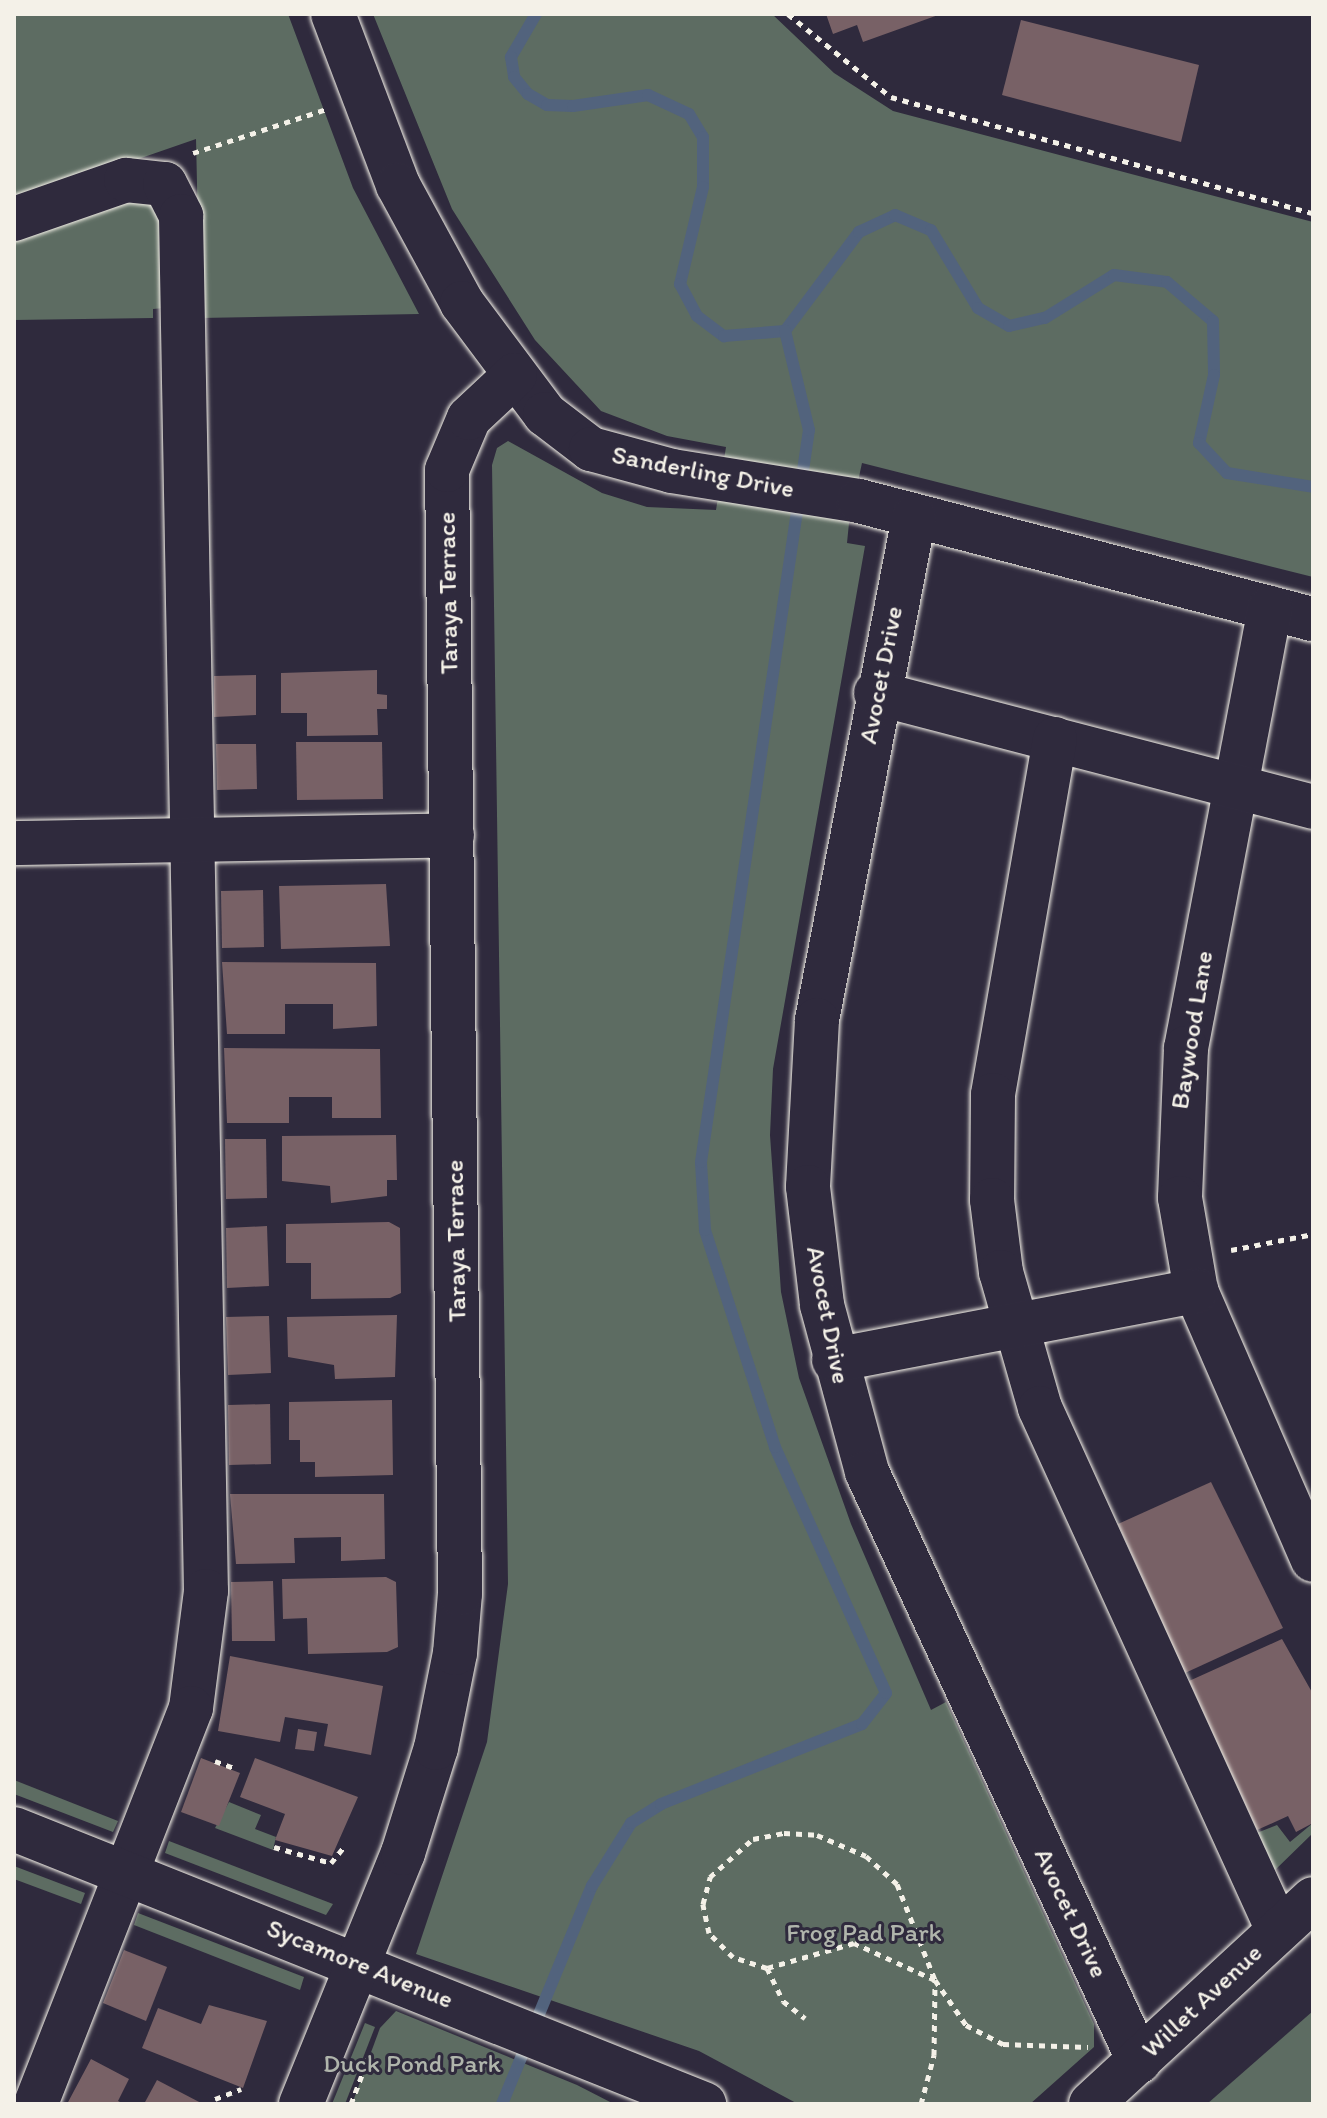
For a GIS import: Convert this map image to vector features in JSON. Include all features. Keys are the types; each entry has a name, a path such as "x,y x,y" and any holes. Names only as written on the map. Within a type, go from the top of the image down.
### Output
{"street":[{"name":"Sanderling Drive","path":"333,14 398,185 462,303 545,414 591,449 719,479 859,501 1313,619"},
{"path":"14,219 126,180 165,184 181,216 204,1635 191,1708 36,2104"},
{"name":"Taraya Terrace","path":"301,2104 359,1963 436,1748 460,1594 447,470 469,418 515,375"},
{"name":"Avocet Drive","path":"914,517 876,693 811,1073 808,1187 834,1360 867,1472 1139,2061"},
{"name":"Baywood Lane","path":"1270,608 1234,786 1180,1105 1192,1275 1313,1560"},
{"path":"876,693 1313,807"},
{"path":"1055,739 993,1095 992,1200 1012,1326 1040,1408 1278,1930"},
{"path":"14,843 452,835"},
{"path":"834,1360 1012,1326 1192,1275"},
{"name":"Baywood Lane","path":"1261,1443 1313,1497"},
{"name":"Sycamore Avenue","path":"14,1829 600,2058 704,2104"},
{"name":"Willet Avenue","path":"1091,2104 1313,1899"}],"path":[{"path":"788,14 891,97 1313,213"},
{"path":"165,184 197,149 328,109"},
{"path":"1192,1275 1313,1234"},
{"path":"210,1759 237,1769"},
{"path":"935,1980 854,1943 767,1968 733,1957 709,1933 703,1904 710,1877 753,1839 806,1834 866,1856 897,1884 935,1980 966,2025 1003,2044 1094,2047"},
{"path":"274,1847 331,1863 345,1846"},
{"path":"767,1968 783,2001 805,2018"},
{"path":"921,2104 934,2055 935,1980"},
{"path":"214,2102 241,2089"}],"green space":[{"path":"14,14 288,14 353,188 419,314 200,318 196,139 14,202"},
{"name":"Frog Pad Park","path":"373,14 772,14 834,73 893,111 1313,222 1313,577 862,463 849,523 847,543 865,546 773,1069 770,1135 781,1292 799,1378 851,1524 931,1710 946,1702 1094,2024 1094,2047 1030,2104 798,2104 699,2051 416,1954 487,1742 508,1584 492,465 497,448 508,441 602,493 647,507 716,510 726,447 667,436 601,411 535,340 452,209"},
{"path":"134,195 158,204 164,308 153,309 153,318 14,320 14,241"},
{"path":"14,1780 118,1821 113,1832 14,1794"},
{"path":"229,1802 261,1815 255,1829 276,1837 273,1850 215,1828"},
{"path":"1313,1823 1313,1833 1272,1873 1254,1834 1277,1825 1290,1842"},
{"path":"169,1841 333,1904 326,1915 165,1853"},
{"path":"14,1866 85,1893 81,1904 14,1879"},
{"path":"138,1913 304,1977 300,1990 134,1925"},
{"name":"Duck Pond Park","path":"396,2011 577,2085 614,2104 352,2104 380,2028"},
{"path":"1313,2011 1313,2104 1207,2104"},
{"path":"365,2023 375,2027 345,2104 332,2104"}],"building":[{"path":"826,14 941,14 863,42 857,25 833,34"},
{"path":"1021,20 1199,65 1181,142 1002,95"},
{"path":"377,670 377,694 387,695 387,709 377,709 378,735 307,736 307,713 281,713 281,673"},
{"path":"256,675 256,715 214,717 214,676"},
{"path":"296,742 382,742 383,799 297,800"},
{"path":"216,744 256,744 257,789 217,790"},
{"path":"386,884 390,946 281,949 279,886"},
{"path":"263,890 264,947 222,948 221,891"},
{"path":"222,962 376,963 377,1026 333,1029 333,1004 285,1004 285,1034 227,1034"},
{"path":"224,1048 380,1049 381,1118 332,1118 332,1097 289,1097 289,1123 227,1123"},
{"path":"396,1135 397,1180 387,1180 387,1196 331,1203 330,1186 282,1181 282,1136"},
{"path":"225,1139 266,1139 267,1198 226,1199"},
{"path":"389,1222 400,1228 401,1293 390,1298 311,1299 311,1263 286,1263 286,1224"},
{"path":"267,1226 269,1286 227,1288 226,1228"},
{"path":"397,1315 395,1377 335,1379 334,1365 288,1357 287,1317"},
{"path":"269,1316 271,1373 228,1375 226,1317"},
{"path":"392,1400 393,1475 315,1477 315,1462 300,1462 300,1440 289,1440 289,1402"},
{"path":"270,1404 271,1464 229,1465 228,1405"},
{"path":"1211,1482 1283,1628 1185,1673 1118,1524"},
{"path":"230,1494 384,1494 385,1559 341,1561 341,1537 294,1538 295,1563 236,1564"},
{"path":"386,1577 396,1582 398,1647 387,1652 308,1654 307,1618 283,1619 282,1579"},
{"path":"273,1581 275,1641 232,1641 231,1582"},
{"path":"1282,1639 1313,1694 1313,1823 1296,1832 1288,1816 1257,1830 1189,1681"},
{"path":"230,1656 383,1686 371,1755 324,1746 328,1724 285,1717 280,1742 218,1731"},
{"path":"298,1729 317,1732 314,1751 295,1749"},
{"path":"201,1758 240,1773 219,1826 181,1812"},
{"path":"255,1758 358,1797 332,1856 275,1840 285,1814 240,1797"},
{"path":"124,1950 167,1967 146,2021 103,2003"},
{"path":"209,2005 267,2021 243,2088 142,2048 158,2008 201,2024"},
{"path":"91,2059 129,2079 118,2101 124,2104 67,2104"},
{"path":"157,2080 203,2104 144,2104"}],"waterway":[{"path":"536,14 511,57 514,77 528,94 547,105 573,106 648,95 689,114 703,137 703,187 680,284 697,316 724,336 785,331 859,232 895,215 931,230 978,308 1009,326 1045,318 1114,275 1167,282 1213,321 1214,375 1199,443 1227,473 1313,487"},
{"path":"502,2104 592,1886 631,1823 661,1804 862,1724 886,1693 775,1447 705,1230 701,1162 809,430 785,331"}]}
